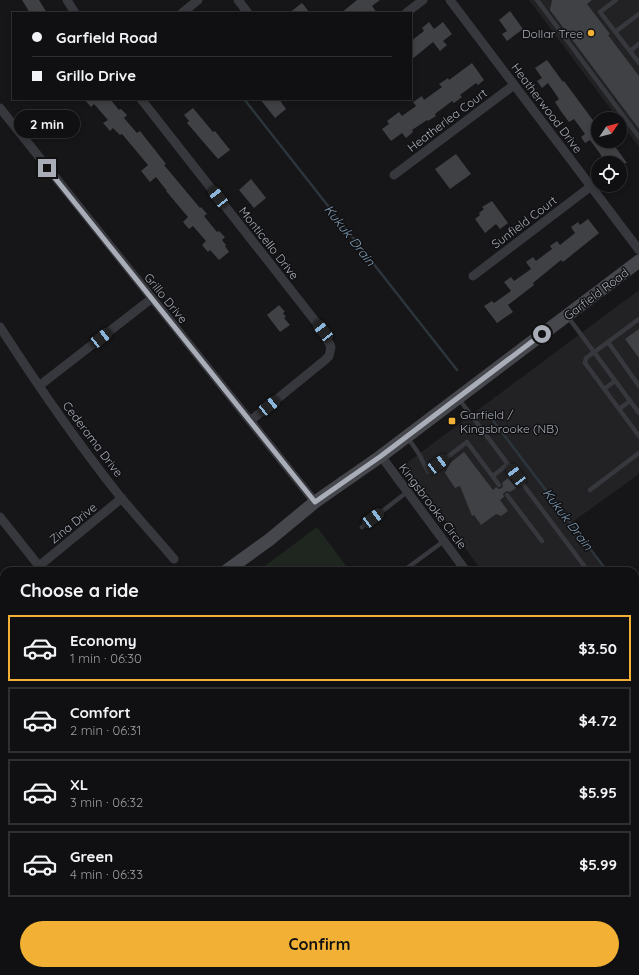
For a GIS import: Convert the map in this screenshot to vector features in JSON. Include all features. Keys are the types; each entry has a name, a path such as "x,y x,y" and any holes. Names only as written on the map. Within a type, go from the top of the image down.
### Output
{"main road":[{"name":"Garfield Road","path":"232,567 269,540 315,502 381,456 639,261"}],"street":[{"path":"67,0 74,12"},
{"path":"183,12 198,0"},
{"path":"238,0 247,12"},
{"path":"407,12 422,0"},
{"name":"Heatherwood Drive","path":"450,0 639,250"},
{"name":"Heatherlea Court","path":"394,175 514,85"},
{"name":"Monticello Drive","path":"142,100 323,331 332,347 329,356 325,360 250,421"},
{"name":"Grillo Drive","path":"0,108 315,502"},
{"name":"Sunfield Court","path":"473,276 590,187"},
{"path":"39,386 152,299"},
{"name":"Cederama Drive","path":"0,327 39,386 122,498 174,559"},
{"name":"Kingsbrooke Circle","path":"381,456 463,567"},
{"name":"Zina Drive","path":"42,567 122,498"},
{"path":"0,517 40,567"}],"lane":[{"path":"537,0 639,136"},
{"path":"616,0 600,12 639,63"},
{"path":"616,32 639,14"},
{"path":"630,51 639,44"},
{"path":"567,316 639,413"},
{"path":"639,319 586,358 585,363 639,436"},
{"path":"608,342 639,386"},
{"path":"604,389 615,381"},
{"path":"458,397 585,567"},
{"path":"619,409 630,402"},
{"path":"407,436 419,454 428,472 467,442 499,485"},
{"path":"590,490 639,453"},
{"path":"493,476 508,464"},
{"path":"362,527 408,492"},
{"path":"507,494 542,541"},
{"path":"408,567 444,541"}],"shaded area":[{"path":"529,0 639,0 639,147 627,131 627,112 613,112"},
{"path":"639,290 639,474 571,523 604,567 479,567 404,465"},
{"path":"317,527 347,567 263,567"}],"building":[{"path":"22,0 39,0 46,12 29,12"},
{"path":"357,0 380,0 372,6 376,12 342,12"},
{"path":"552,0 592,0 587,4 639,76 639,129 627,112 550,10"},
{"path":"302,3 309,12 290,12"},
{"path":"510,11 523,29 507,41 502,34 507,31 499,20"},
{"path":"429,22 434,29 443,22 452,34 443,41 447,45 440,51 433,42 412,59 412,40 424,31 422,28"},
{"path":"547,60 563,82 564,81 591,118 591,141 590,140 585,143 581,137 585,134 574,119 569,122 560,110 555,102 559,99 548,83 542,88 537,81 542,78 535,68"},
{"path":"472,63 484,80 478,85 476,83 460,95 462,97 454,103 452,101 435,114 436,116 412,130 413,132 406,138 402,133 391,141 382,129 389,124 387,121 399,112 402,116 416,106 413,102 422,96 424,100 442,87 439,84 448,78 449,80"},
{"path":"85,100 111,100 119,110 121,109 127,115 124,118 137,133 140,131 166,164 164,165 200,208 201,207 207,214 204,216 217,232 219,231 225,237 222,240 229,252 219,260 210,250 208,252 202,245 206,241 193,226 189,229 183,222 188,217 156,177 150,182 141,171 148,165 122,134 120,135 113,128 110,131 103,123 108,120 94,104 91,107"},
{"path":"261,100 280,100 286,109 275,118"},
{"path":"193,108 213,132 215,131 230,150 218,159 187,123 189,121 184,115"},
{"path":"596,148 616,148 622,156 601,156"},
{"path":"456,154 471,174 450,189 435,169"},
{"path":"251,179 266,198 254,208 239,190"},
{"path":"492,201 508,223 500,229 496,224 485,233 475,219 484,209 482,207"},
{"path":"588,219 599,233 563,262 561,260 533,283 534,285 508,305 513,312 497,323 484,306 492,301 494,303 511,291 504,282 511,277 514,281 531,269 526,262 533,257 536,261 552,249 550,246 557,241 560,245 575,233 571,227 578,222 580,225"},
{"path":"279,305 285,312 283,313 286,317 284,318 290,325 280,332 267,315"},
{"path":"639,329 639,358 625,339"},
{"path":"464,452 493,490 496,487 499,489 502,488 502,483 508,478 516,488 510,492 505,492 503,494 504,497 500,500 508,511 501,516 496,514 481,525 474,515 472,516 460,486 455,488 445,473 450,463"}],"waterway":[{"name":"Kukuk Drain","path":"245,100 457,370"},
{"name":"Kukuk Drain","path":"485,410 604,567"}],"place":[{"name":"Dollar Tree","path":"591,33"},
{"name":"Garfield / Kingsbrooke (NB)","path":"452,421"}],"route":[{"path":"47,168 315,502 381,456 542,334"}]}
